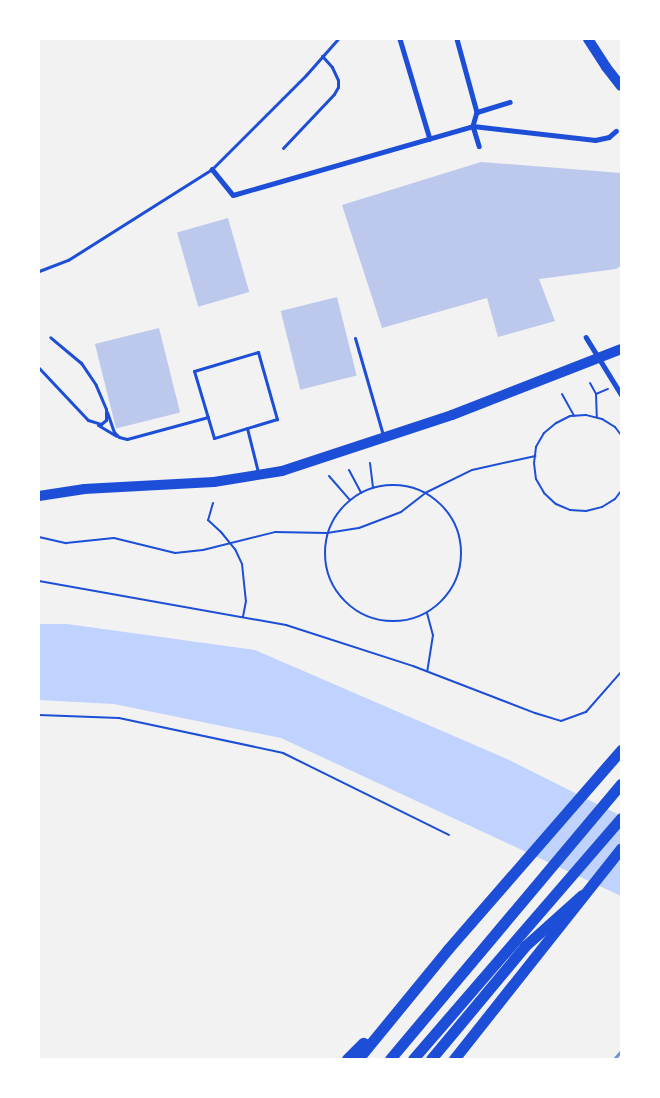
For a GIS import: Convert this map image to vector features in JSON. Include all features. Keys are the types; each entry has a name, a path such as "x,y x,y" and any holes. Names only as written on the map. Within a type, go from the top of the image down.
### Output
{"main road":[{"path":"588,39 621,86"},
{"path":"39,496 84,489 214,482 282,471 452,415 621,350"},
{"path":"358,1059 397,1010 621,750"},
{"path":"390,1059 621,784"},
{"path":"414,1059 621,818"},
{"path":"454,1059 621,848"},
{"path":"432,1059 525,946 582,895"},
{"path":"383,1059 433,1006"},
{"path":"347,1059 397,1010"}],"street":[{"path":"400,39 430,139"},
{"path":"457,39 477,112 473,126 479,146"},
{"path":"477,112 509,102"},
{"path":"212,169 233,195 473,126 595,140 609,137 616,131"},
{"path":"586,337 614,386 621,394"}],"lane":[{"path":"39,271 68,260 212,169 338,39"},
{"path":"283,148 334,94 338,87 338,80 332,67 322,56"},
{"path":"50,337 81,363 96,385 114,432 119,437"},
{"path":"355,338 384,438"},
{"path":"258,352 277,419 247,428 214,438 194,371 258,352"},
{"path":"39,368 88,420 119,437 127,439 138,437 208,417"},
{"path":"93,423 101,424 106,420 106,409"},
{"path":"247,428 259,475"}],"path":[{"path":"590,383 596,394 598,417"},
{"path":"596,394 614,386"},
{"path":"562,394 574,416"},
{"path":"621,435 615,427 598,417 574,416 556,422 544,433 536,447 535,456 536,479 544,493 556,504 570,510 586,511 602,507 615,499 621,491"},
{"path":"39,537 66,543 114,538 175,553 203,550 275,532 328,533 359,528 401,512 425,493 472,470 535,456"},
{"path":"370,463 373,488"},
{"path":"349,470 361,493"},
{"path":"329,476 350,500"},
{"path":"400,485 425,493 441,504 453,519 458,531 462,556 460,570 449,593 427,613 407,620 381,620 368,617 346,604 331,583 327,571 325,552 328,533 340,509 361,493 373,488 400,485"},
{"path":"213,503 208,520 230,543 242,564 246,601 243,617"},
{"path":"39,581 286,626 427,672 535,713 561,720 586,712 621,672"},
{"path":"427,613 433,635 427,672"},
{"path":"39,715 119,718 283,753 449,835"}],"water":[{"path":"39,624 67,624 255,650 507,759 621,816 621,896 281,738 114,704 39,700"}],"building":[{"path":"481,162 621,173 621,266 616,269 539,279 555,321 498,337 487,298 382,328 342,205"},
{"path":"228,218 249,292 198,307 177,233"},
{"path":"337,297 357,376 300,390 281,311"},
{"path":"159,328 180,412 116,428 95,344"}],"railway":[{"path":"614,1059 621,1051"}]}
